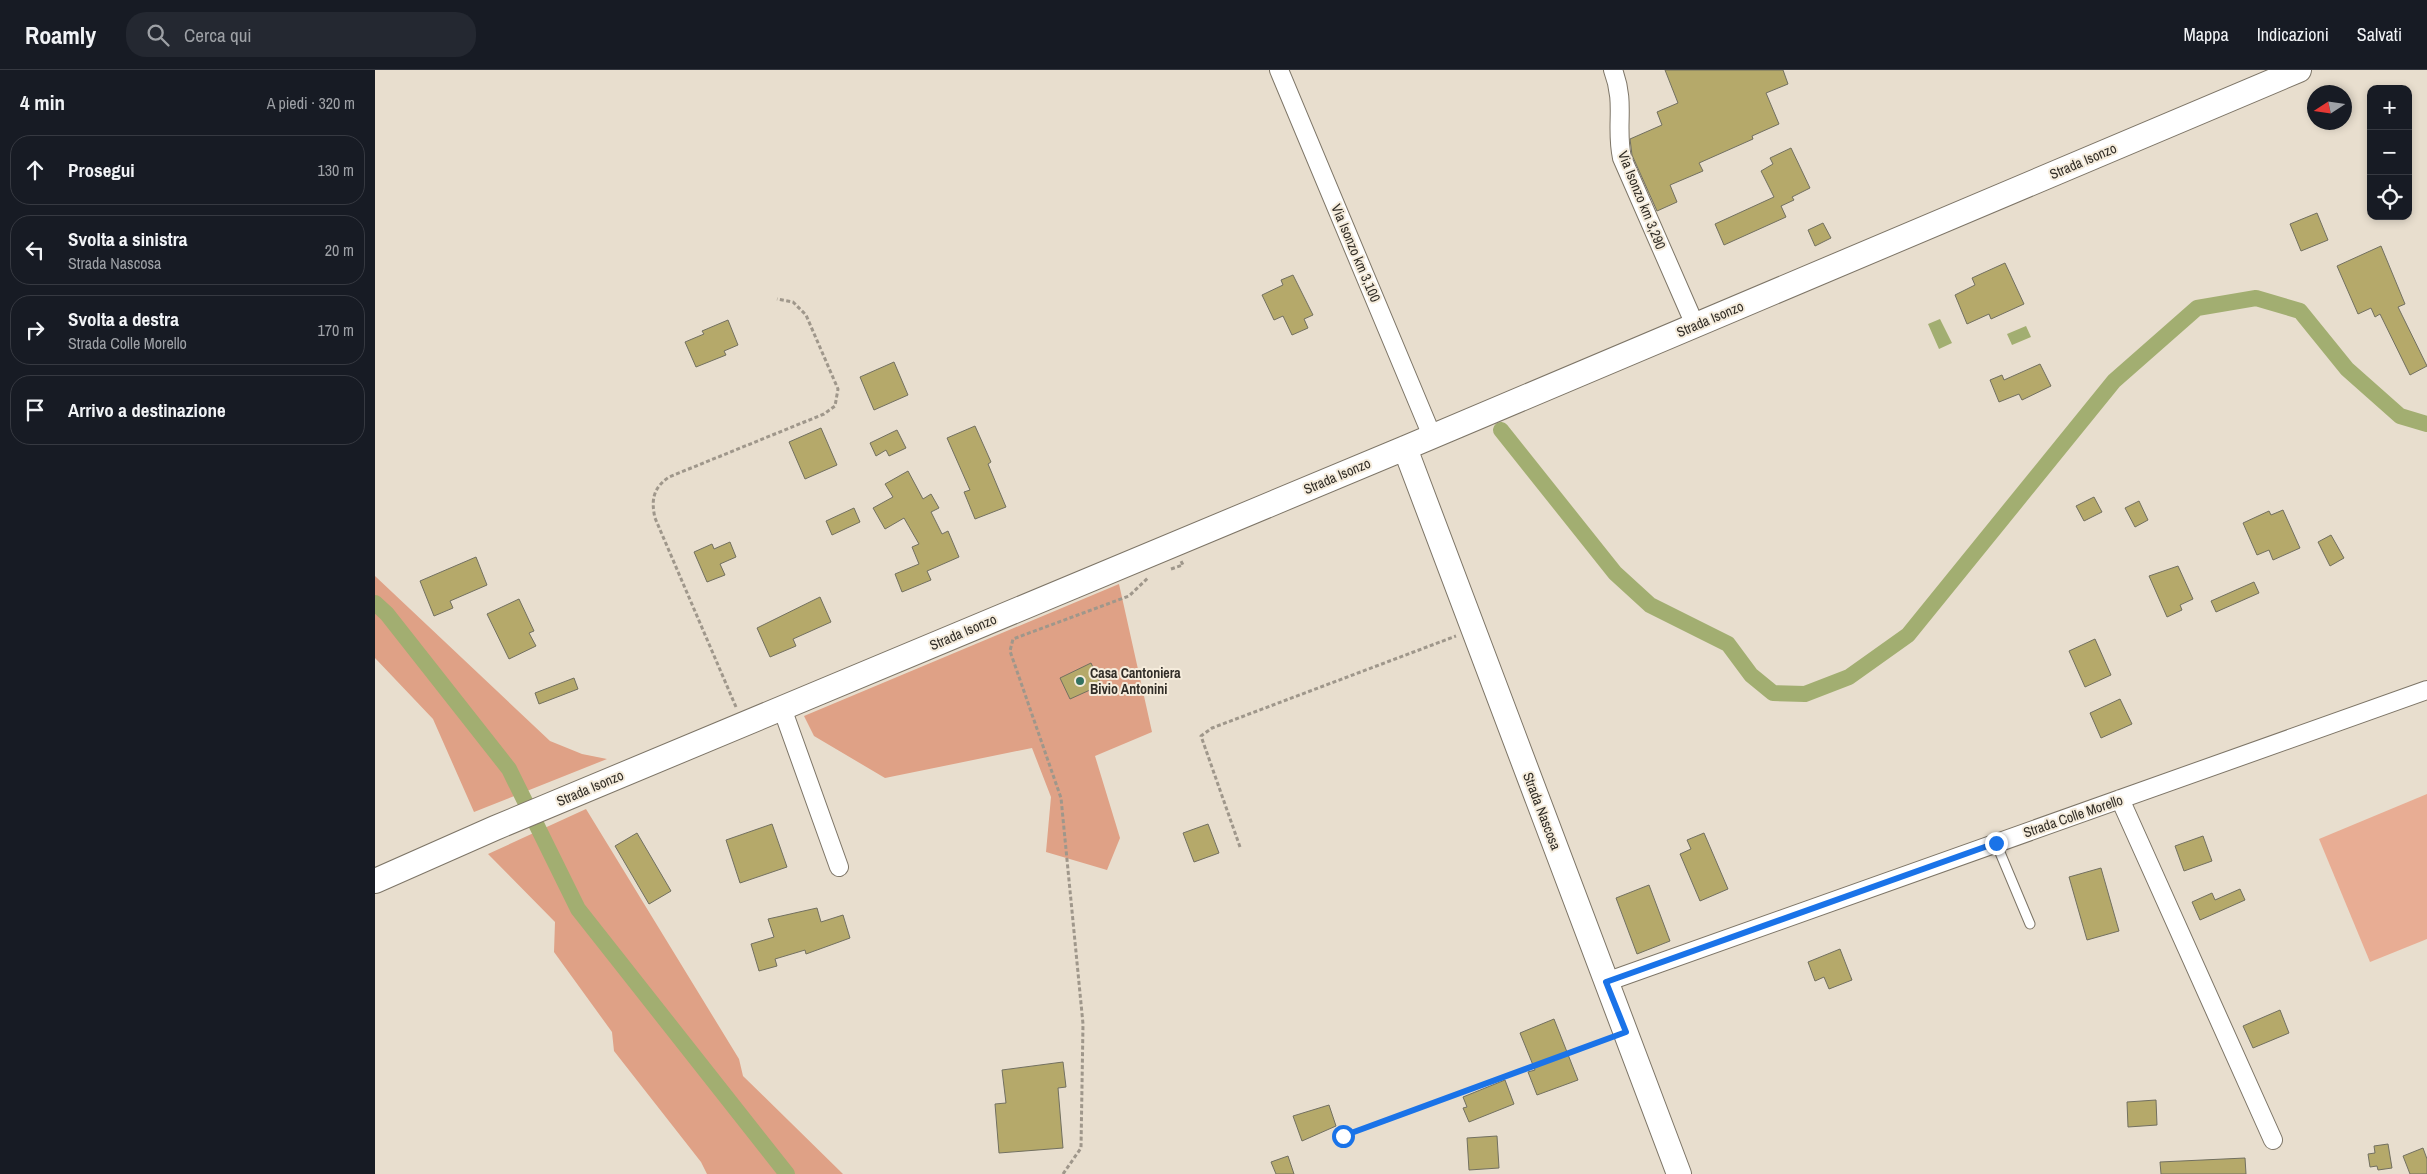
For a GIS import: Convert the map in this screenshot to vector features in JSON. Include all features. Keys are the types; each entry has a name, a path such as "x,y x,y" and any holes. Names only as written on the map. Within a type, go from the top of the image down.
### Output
{"main road":[{"name":"Strada Isonzo","path":"375,881 495,828 1405,448 2299,70"},
{"name":"Strada Nascosa","path":"1405,448 1679,1174"}],"street":[{"name":"Via Isonzo km 3,100","path":"1279,70 1433,436"},
{"name":"Via Isonzo km 3,290","path":"1613,70 1621,97 1619,142 1622,158 1695,326"},
{"name":"Strada Colle Morello","path":"1606,982 2427,690"},
{"path":"782,708 839,867"},
{"path":"2120,799 2273,1140"}],"lane":[{"path":"1996,843 2030,924"}],"path":[{"path":"744,724 655,518 652,506 655,491 669,477 824,414 835,406 838,389 805,315 793,302 777,299"},
{"path":"1166,570 1183,565 1174,544"},
{"path":"1063,1174 1081,1148 1083,1024 1061,798 1010,651 1013,639 1129,596 1150,576"},
{"path":"1240,847 1201,736 1212,728 1473,630"},
{"path":"1343,1136 1626,1032"}],"shaded area":[{"path":"1940,319 1952,343 1939,349 1928,324"},
{"path":"2026,326 2031,337 2012,345 2007,334"},
{"path":"375,576 550,741 582,754 607,759 474,812 433,719 375,658"},
{"path":"1119,584 1152,732 1095,756 1120,838 1107,870 1046,852 1051,797 1032,748 885,778 814,736 804,716"},
{"path":"2427,794 2427,939 2370,962 2319,839"},
{"path":"586,809 739,1059 743,1076 843,1174 707,1174 701,1162 614,1051 612,1032 554,952 555,922 488,854"}],"building":[{"path":"1665,70 1783,70 1788,84 1766,93 1779,124 1752,136 1753,139 1699,163 1703,171 1670,185 1677,202 1657,211 1632,155 1630,139 1662,125 1657,112 1678,103"},
{"path":"1791,148 1810,188 1792,197 1794,200 1781,206 1786,217 1724,245 1715,224 1774,197 1761,171 1773,164 1770,158"},
{"path":"2317,213 2328,240 2301,251 2290,224"},
{"path":"1823,223 1831,238 1815,246 1808,230"},
{"path":"2381,246 2405,304 2398,307 2427,366 2410,375 2380,314 2375,317 2371,308 2358,314 2337,266"},
{"path":"2005,263 2024,304 1991,319 1989,314 1967,324 1955,295 1975,285 1972,278"},
{"path":"1293,275 1313,315 1304,319 1308,328 1292,335 1283,316 1274,320 1262,295 1283,285 1281,280"},
{"path":"728,320 738,345 724,351 726,355 696,367 685,342 704,334 702,331"},
{"path":"894,362 908,395 874,410 860,377"},
{"path":"2040,364 2051,386 2022,400 2019,394 1999,402 1990,380 2002,375 2004,380"},
{"path":"975,426 991,462 988,464 1006,507 975,519 964,492 970,490 947,438"},
{"path":"821,428 837,465 805,479 789,442"},
{"path":"897,430 906,448 889,456 886,450 876,456 870,443"},
{"path":"908,471 923,499 931,494 939,508 931,512 942,534 948,531 959,557 927,571 931,580 902,592 895,574 919,564 912,547 919,544 904,518 885,529 873,508 893,497 885,484"},
{"path":"2094,497 2102,512 2084,521 2076,506"},
{"path":"2139,501 2148,520 2135,527 2125,508"},
{"path":"854,508 860,522 832,535 826,521"},
{"path":"2283,510 2300,548 2273,560 2269,550 2257,555 2243,523 2269,511 2271,515"},
{"path":"2331,535 2344,558 2330,566 2318,542"},
{"path":"730,542 736,557 720,564 725,575 707,582 694,552 712,544 714,549"},
{"path":"476,557 487,585 450,601 453,608 434,616 420,581"},
{"path":"2178,566 2193,599 2180,605 2182,610 2167,617 2149,576"},
{"path":"2254,582 2259,593 2216,612 2211,601"},
{"path":"820,597 831,622 793,639 796,646 770,657 757,628"},
{"path":"519,599 534,631 529,633 536,646 509,659 487,614"},
{"path":"2095,639 2111,675 2085,687 2069,651"},
{"name":"Casa Cantoniera Bivio Antonini","path":"1091,663 1101,685 1070,699 1060,678"},
{"path":"574,678 578,689 539,704 535,693"},
{"path":"2120,699 2132,724 2101,738 2090,713"},
{"path":"772,824 787,867 740,883 726,840"},
{"path":"1208,824 1219,853 1194,862 1183,833"},
{"path":"637,833 671,891 649,904 615,846"},
{"path":"1704,833 1728,889 1700,901 1680,854 1691,849 1687,840"},
{"path":"2203,836 2212,861 2184,871 2175,846"},
{"path":"2101,868 2119,931 2087,940 2069,877"},
{"path":"1649,885 1670,941 1637,954 1616,898"},
{"path":"2240,889 2245,900 2200,920 2192,902 2212,893 2215,900"},
{"path":"817,908 821,922 843,915 850,938 806,954 805,950 775,959 777,966 759,971 751,944 774,937 768,919"},
{"path":"1840,949 1852,980 1829,989 1824,977 1815,981 1808,962"},
{"path":"2280,1010 2289,1033 2253,1048 2243,1026"},
{"path":"1554,1019 1578,1080 1537,1095 1528,1072 1535,1070 1520,1033"},
{"path":"1063,1062 1066,1087 1058,1088 1063,1148 999,1153 995,1104 1006,1103 1002,1070"},
{"path":"1505,1080 1514,1104 1469,1122 1463,1108 1467,1107 1463,1097"},
{"path":"2156,1100 2157,1125 2128,1127 2127,1102"},
{"path":"1329,1105 1336,1126 1302,1141 1293,1116"},
{"path":"1497,1136 1499,1168 1469,1170 1467,1138"},
{"path":"2388,1144 2392,1168 2378,1170 2377,1166 2370,1167 2368,1154 2375,1153 2374,1146"},
{"path":"2423,1148 2427,1159 2427,1174 2410,1174 2403,1156"},
{"path":"1288,1156 1294,1174 1276,1174 1271,1162"},
{"path":"2245,1158 2246,1174 2161,1174 2160,1162"}],"waterway":[{"path":"1501,430 1615,573 1650,605 1728,644 1751,675 1773,693 1805,694 1849,677 1908,635 2114,381 2197,308 2256,298 2300,311 2347,369 2400,416 2427,424"},
{"path":"375,603 387,614 509,769 578,909 787,1174"}],"place":[{"name":"Casa Cantoniera Bivio Antonini","path":"1080,681"}],"route":[{"path":"1343,1136 1626,1032 1606,982 1996,843"}]}
